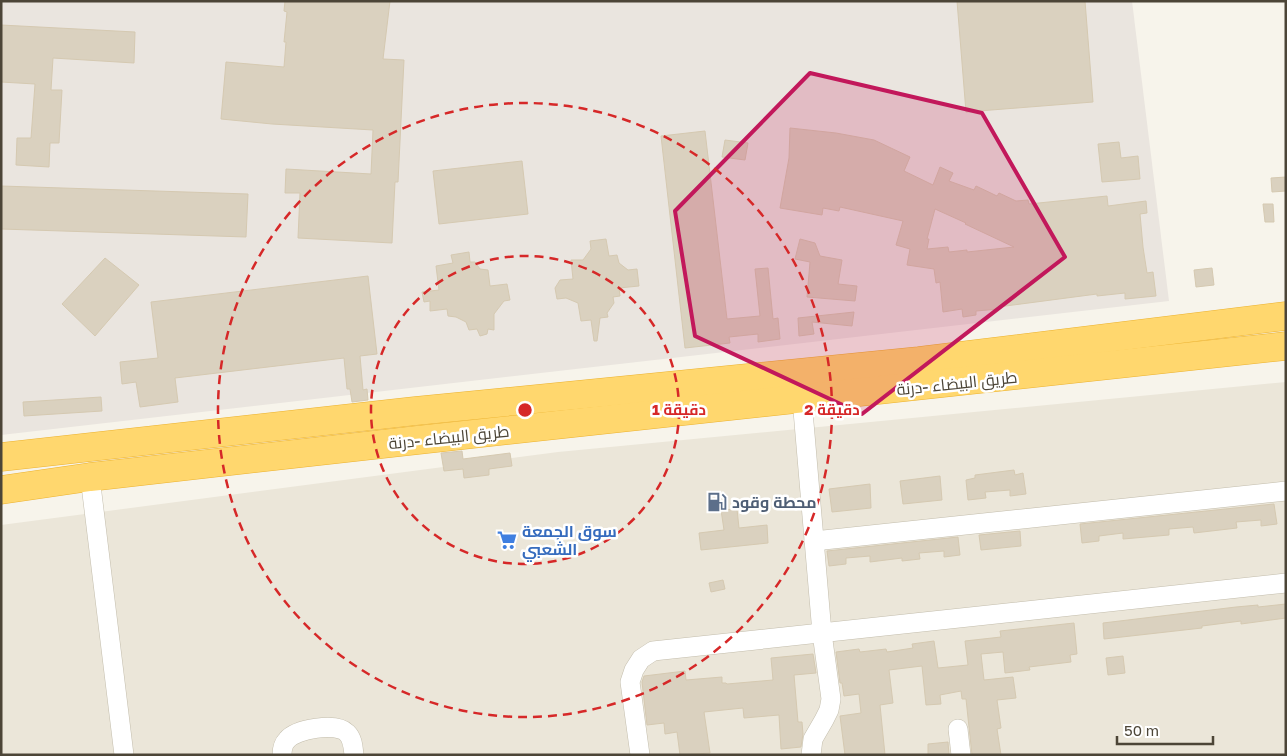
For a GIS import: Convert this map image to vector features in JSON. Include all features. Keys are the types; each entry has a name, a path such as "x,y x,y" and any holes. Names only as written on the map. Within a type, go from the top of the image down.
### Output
{"highway":[{"name":"طريق البيضاء -درنة","path":"1,457 414,411 919,361 1286,316"},
{"name":"طريق البيضاء -درنة","path":"1,490 90,477 1286,346"}],"street":[{"path":"802,400 822,633 830,699 829,710 812,739 811,755"},
{"path":"90,477 124,755"},
{"path":"814,541 1286,491"},
{"path":"640,755 630,682 634,670 641,659 653,651 1286,583"},
{"path":"282,755 285,741 291,736 299,732 333,727 342,728 348,734 351,739 354,755"},
{"path":"958,729 961,755"}],"highlighted area":[{"path":"810,73 982,113 1065,257 862,414 695,336 675,211"}],"shaded area":[{"path":"1,1 1132,1 1169,301 1,435"},
{"path":"1286,382 1286,755 1,755 1,525 558,452"}],"building":[{"path":"285,1 390,1 383,59 404,60 398,182 395,182 392,243 298,238 300,193 285,193 286,169 371,174 373,130 221,119 226,62 284,67 287,12 284,11"},
{"path":"957,1 1085,1 1093,102 966,112"},
{"path":"1,25 135,32 134,63 53,58 51,90 62,90 59,143 50,143 49,167 16,165 17,138 31,138 35,84 1,82"},
{"path":"790,128 836,133 874,140 910,157 904,171 933,185 940,167 953,173 949,181 974,190 976,186 997,196 999,193 1016,201 1028,200 1029,204 1107,196 1108,206 1146,201 1147,213 1140,214 1143,247 1147,273 1153,272 1156,296 1125,299 1125,293 1097,296 1097,294 998,307 999,309 976,311 976,315 963,317 962,309 943,312 940,282 936,283 934,269 907,265 910,249 896,245 903,221 840,207 839,211 823,208 822,215 780,208 789,158","holes":["935,209 965,224 1014,247 967,252 967,250 949,252 948,247 927,249 929,239 927,239"]},
{"path":"705,131 727,319 760,316 755,269 768,268 773,319 778,318 780,339 758,342 758,334 729,337 730,343 685,348 661,136"},
{"path":"725,140 748,143 745,160 722,157"},
{"path":"1119,142 1121,158 1138,156 1140,179 1102,182 1098,144"},
{"path":"522,161 528,214 439,224 433,171"},
{"path":"1286,177 1286,191 1272,192 1271,178"},
{"path":"1,186 248,194 246,237 1,229"},
{"path":"1263,204 1273,204 1274,222 1265,222"},
{"path":"606,239 609,256 617,255 619,263 628,270 637,269 639,286 619,288 620,296 613,297 614,303 607,313 608,317 600,318 597,341 594,341 591,320 581,321 578,303 566,298 557,299 555,288 560,280 573,279 571,260 583,260 591,249 590,241"},
{"path":"800,239 815,243 820,256 842,260 838,284 857,286 855,301 807,297 810,262 795,259"},
{"path":"469,252 470,262 475,262 480,269 488,270 490,286 507,284 510,300 504,301 494,314 494,330 488,329 487,334 480,336 477,329 469,330 466,322 456,317 448,316 447,309 430,311 430,301 424,302 422,292 439,290 436,266 453,263 451,255"},
{"path":"105,258 139,285 95,336 62,304"},
{"path":"1212,268 1214,285 1196,287 1194,270"},
{"path":"368,276 377,354 360,356 363,390 367,389 368,400 352,402 350,389 347,389 344,358 175,378 178,402 140,407 136,382 122,384 120,362 158,358 151,302"},
{"path":"854,312 852,326 812,322 814,334 799,336 798,318"},
{"path":"101,397 102,411 24,416 23,402"},
{"path":"462,451 463,459 510,453 512,466 489,469 489,475 464,478 463,469 444,471 441,453"},
{"path":"1014,470 1015,475 1023,473 1026,494 1010,496 1010,490 985,492 986,498 968,500 966,480 975,478 975,475"},
{"path":"940,476 942,500 903,504 900,481"},
{"path":"870,484 871,508 832,512 829,489"},
{"path":"1274,504 1277,524 1261,526 1261,520 1236,522 1237,528 1194,533 1193,527 1169,529 1169,535 1123,539 1123,533 1099,536 1099,541 1082,543 1080,524"},
{"path":"737,509 739,528 767,525 768,543 701,550 699,533 724,530 721,510"},
{"path":"1020,531 1021,546 981,550 979,535"},
{"path":"958,537 960,555 944,557 944,551 919,553 920,559 902,561 902,558 870,562 870,556 846,558 846,564 829,566 827,551"},
{"path":"723,580 725,589 711,592 709,583"},
{"path":"1286,604 1286,618 1241,624 1241,621 1202,626 1202,628 1104,639 1103,623 1236,607"},
{"path":"1074,623 1077,654 1070,655 1071,662 1029,667 1030,670 1005,673 1003,652 981,654 984,680 1013,677 1016,698 997,700 1001,728 997,729 1001,755 972,755 966,699 962,699 961,691 940,695 941,704 926,705 922,666 889,670 893,703 880,705 885,755 845,755 840,716 861,713 859,694 844,696 842,683 840,683 836,652 859,649 860,652 886,649 887,652 913,648 912,644 934,641 938,668 968,665 965,641 1001,637 1000,631"},
{"path":"813,654 816,673 794,675 798,722 802,722 801,747 781,749 779,715 744,718 743,708 704,712 710,753 680,755 677,732 665,734 664,723 647,725 642,682 644,676 685,671 686,680 722,677 722,683 727,684 773,680 771,658"},
{"path":"1123,656 1125,673 1108,675 1106,658"},
{"path":"948,742 949,755 928,755 928,744"}],"place":[{"name":"محطة وقود","path":"717,502"},
{"name":"سوق الجمعة الشعبي","path":"507,540"}]}
